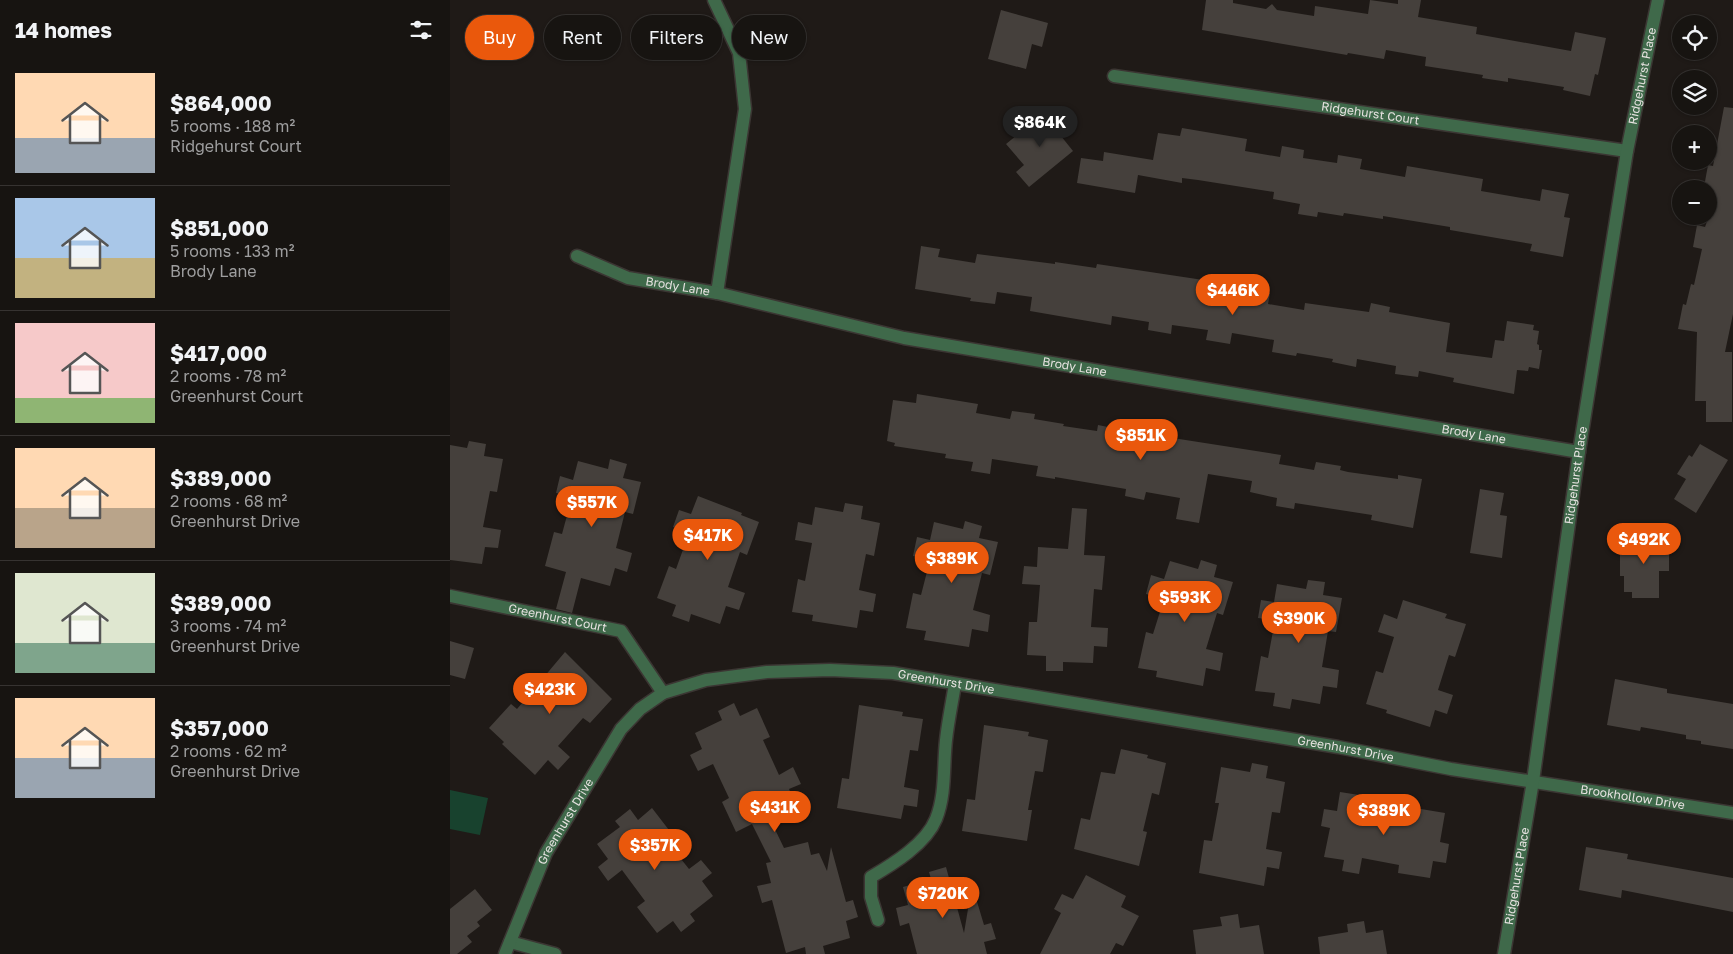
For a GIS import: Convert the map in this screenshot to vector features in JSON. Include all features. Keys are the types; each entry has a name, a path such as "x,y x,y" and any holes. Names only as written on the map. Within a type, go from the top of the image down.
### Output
{"street":[{"path":"714,0 740,53 745,109 717,293"},
{"name":"Ridgehurst Place","path":"1504,954 1533,781 1580,452 1627,151 1658,0"},
{"name":"Ridgehurst Court","path":"1114,76 1627,151"},
{"name":"Brody Lane","path":"577,256 628,278 717,293 904,338 1580,452"},
{"name":"Greenhurst Court","path":"450,596 621,631 663,693"},
{"name":"Greenhurst Drive","path":"508,948 546,853 621,729 640,710 663,693 706,680 767,672 830,670 886,673 1533,781"},
{"path":"878,920 871,897 871,877 899,860 921,840 935,821 944,791 946,741 954,684"},
{"name":"Brookhollow Drive","path":"1533,781 1733,813"},
{"path":"508,948 554,954"}],"green space":[{"path":"450,790 488,798 480,835 450,829"}],"building":[{"path":"1206,0 1233,0 1233,3 1266,9 1272,4 1277,10 1314,16 1315,6 1368,14 1370,0 1398,4 1398,0 1421,0 1418,17 1477,27 1476,34 1571,51 1575,32 1606,38 1598,75 1595,74 1590,96 1563,90 1564,87 1508,78 1508,82 1482,78 1483,75 1425,66 1426,57 1386,50 1384,59 1348,53 1347,55 1202,30"},
{"path":"1001,10 1048,23 1042,47 1032,44 1026,69 988,59"},
{"path":"1724,107 1733,108 1733,314 1725,352 1732,352 1732,422 1706,422 1706,401 1695,401 1697,332 1678,329 1683,304 1686,305 1691,284 1694,285 1702,249 1693,247 1697,225 1705,227 1706,225 1717,225 1717,180 1705,180 1707,170 1717,170 1717,145"},
{"path":"1049,109 1064,126 1057,131 1073,151 1029,187 1016,172 1024,165 1006,144"},
{"path":"1182,128 1247,139 1245,151 1280,157 1282,146 1304,150 1303,158 1337,163 1338,155 1362,159 1360,169 1405,177 1407,166 1483,179 1481,191 1540,201 1542,189 1569,194 1564,217 1570,218 1563,257 1530,251 1532,244 1450,230 1450,227 1383,216 1383,219 1344,213 1343,216 1318,212 1317,217 1298,214 1300,204 1273,199 1274,192 1198,180 1182,178 1182,183 1138,175 1135,193 1077,183 1081,158 1103,161 1104,152 1153,160 1158,133 1180,136"},
{"path":"921,246 940,249 938,257 975,263 977,254 1096,268 1097,264 1210,281 1210,284 1270,293 1268,304 1304,310 1305,303 1369,312 1371,303 1390,307 1389,312 1450,323 1446,352 1492,358 1495,340 1504,341 1507,321 1534,325 1533,330 1539,331 1537,344 1539,345 1539,350 1542,350 1539,369 1529,367 1528,371 1517,370 1514,394 1453,382 1454,378 1419,371 1418,377 1395,374 1396,366 1357,359 1356,367 1332,362 1333,359 1297,353 1296,356 1272,352 1274,340 1232,333 1230,344 1206,340 1208,330 1172,325 1171,334 1148,330 1149,322 1112,316 1111,325 1030,311 1032,297 997,292 995,304 970,301 971,298 915,289"},
{"path":"917,394 978,404 976,413 1010,419 1012,411 1035,414 1034,419 1064,424 1063,426 1097,431 1098,425 1123,430 1121,437 1158,444 1160,436 1281,455 1279,464 1314,470 1316,462 1341,466 1340,470 1348,472 1398,479 1398,475 1422,479 1413,528 1371,520 1372,515 1295,503 1294,509 1276,506 1277,498 1250,492 1252,481 1208,474 1199,523 1176,519 1180,498 1146,492 1144,500 1125,496 1126,489 1055,477 1055,479 1036,476 1038,466 992,459 990,474 971,471 973,462 945,458 946,454 894,446 895,443 887,441 893,400 916,403"},
{"path":"469,441 486,444 484,456 503,459 497,492 490,491 483,527 501,530 498,548 485,547 482,564 450,560 450,445 467,448"},
{"path":"1700,444 1728,460 1696,513 1674,499 1686,479 1677,474 1689,455 1692,457"},
{"path":"610,459 627,464 623,478 641,482 633,514 625,512 616,548 632,553 627,572 615,568 610,586 581,578 572,613 556,609 566,572 545,566 554,532 562,534 572,497 556,493 560,476 573,480 578,461 608,469"},
{"path":"1480,489 1504,493 1500,515 1507,516 1502,558 1470,553"},
{"path":"698,496 742,513 741,515 759,522 747,555 740,552 728,587 745,593 739,610 726,606 720,624 691,614 689,622 672,616 676,605 657,598 669,566 676,569 689,533 673,527 679,510 691,514"},
{"path":"845,503 863,506 861,519 880,523 874,556 866,554 859,590 876,594 873,612 860,610 857,628 812,621 813,615 792,612 798,579 805,581 812,543 795,540 798,522 812,525 815,507 843,512"},
{"path":"1072,508 1087,509 1084,555 1105,556 1102,590 1094,589 1091,627 1108,628 1107,647 1094,646 1093,663 1063,662 1063,671 1046,671 1046,656 1027,655 1029,622 1037,622 1040,585 1022,584 1024,566 1037,567 1038,547 1068,549"},
{"path":"965,521 982,526 979,538 998,542 990,575 982,573 973,610 990,615 988,632 972,629 969,647 924,640 926,631 906,628 913,593 921,595 930,560 913,556 917,537 930,540 934,522 963,529"},
{"path":"1635,530 1660,530 1659,551 1669,551 1669,571 1659,571 1659,598 1632,598 1632,592 1624,592 1624,576 1620,576 1620,552 1634,552"},
{"path":"1201,560 1217,565 1214,577 1233,582 1223,615 1217,613 1206,649 1223,653 1220,671 1206,668 1203,686 1156,677 1157,671 1138,668 1146,632 1153,634 1164,599 1146,594 1151,575 1164,579 1170,561 1198,569"},
{"path":"1308,580 1325,582 1323,595 1342,598 1336,632 1328,631 1322,667 1339,670 1337,688 1323,686 1320,704 1292,699 1290,709 1273,706 1275,693 1255,691 1261,656 1268,658 1275,620 1258,618 1261,600 1274,602 1277,584 1306,589"},
{"path":"1403,600 1447,614 1445,618 1466,624 1455,657 1449,655 1438,690 1453,695 1447,714 1435,710 1430,727 1386,713 1387,710 1366,704 1376,671 1383,673 1394,637 1378,632 1384,614 1397,619"},
{"path":"450,641 474,648 465,679 450,675"},
{"path":"565,652 612,699 590,723 583,718 558,746 570,757 558,770 548,760 535,775 502,744 504,742 489,728 511,704 517,709"},
{"path":"1615,679 1667,689 1667,693 1733,704 1733,749 1701,744 1701,741 1686,739 1686,735 1641,727 1640,731 1607,725"},
{"path":"734,703 740,716 757,708 770,737 763,740 779,775 793,767 801,784 789,789 797,807 770,819 784,848 808,842 811,855 819,853 827,871 831,847 846,902 853,900 858,917 846,921 850,938 823,946 825,954 806,954 805,947 786,953 772,900 762,903 757,886 771,883 766,863 771,862 752,824 736,832 722,802 729,798 713,764 698,771 690,755 702,749 695,733 722,720 718,711"},
{"path":"859,705 903,712 902,716 923,719 918,751 910,750 904,787 919,790 917,807 904,805 901,819 837,808 842,778 849,779"},
{"path":"984,725 1029,732 1028,736 1048,740 1043,772 1035,771 1028,810 1032,810 1027,841 962,831 967,799 975,800"},
{"path":"1121,749 1148,755 1147,758 1166,763 1159,795 1152,793 1143,831 1147,832 1139,866 1074,849 1081,818 1090,820 1101,772 1115,774"},
{"path":"1252,763 1268,766 1266,778 1285,782 1280,813 1272,812 1266,849 1282,852 1279,869 1267,867 1264,886 1199,873 1204,840 1212,841 1219,803 1215,803 1221,767 1250,772"},
{"path":"1340,792 1372,797 1370,805 1408,812 1409,807 1445,813 1440,842 1449,844 1446,863 1433,861 1430,878 1398,873 1399,865 1362,858 1359,874 1342,871 1344,860 1324,857 1330,828 1321,826 1324,809 1337,811"},
{"path":"652,808 672,834 665,839 689,869 701,860 712,873 702,881 713,896 690,914 695,921 681,932 673,921 657,933 637,907 645,901 622,870 608,881 598,867 608,859 597,844 620,827 615,821 630,809 638,820"},
{"path":"1586,847 1628,854 1627,859 1733,878 1733,912 1622,890 1621,898 1579,890"},
{"path":"946,867 964,933 972,885 984,925 991,923 996,939 984,942 987,954 917,954 909,923 900,926 896,908 908,905 903,887 931,879 929,872"},
{"path":"1086,875 1126,896 1121,907 1139,916 1123,946 1116,943 1110,954 1040,954 1061,913 1054,909 1062,894 1073,899"},
{"path":"475,889 492,910 477,922 480,926 467,936 472,942 457,954 450,954 450,909"},
{"path":"1238,914 1240,928 1259,925 1264,954 1196,954 1193,930 1222,926 1220,917"},
{"path":"1364,921 1366,933 1383,930 1387,954 1320,954 1318,937 1348,932 1347,924"}]}
